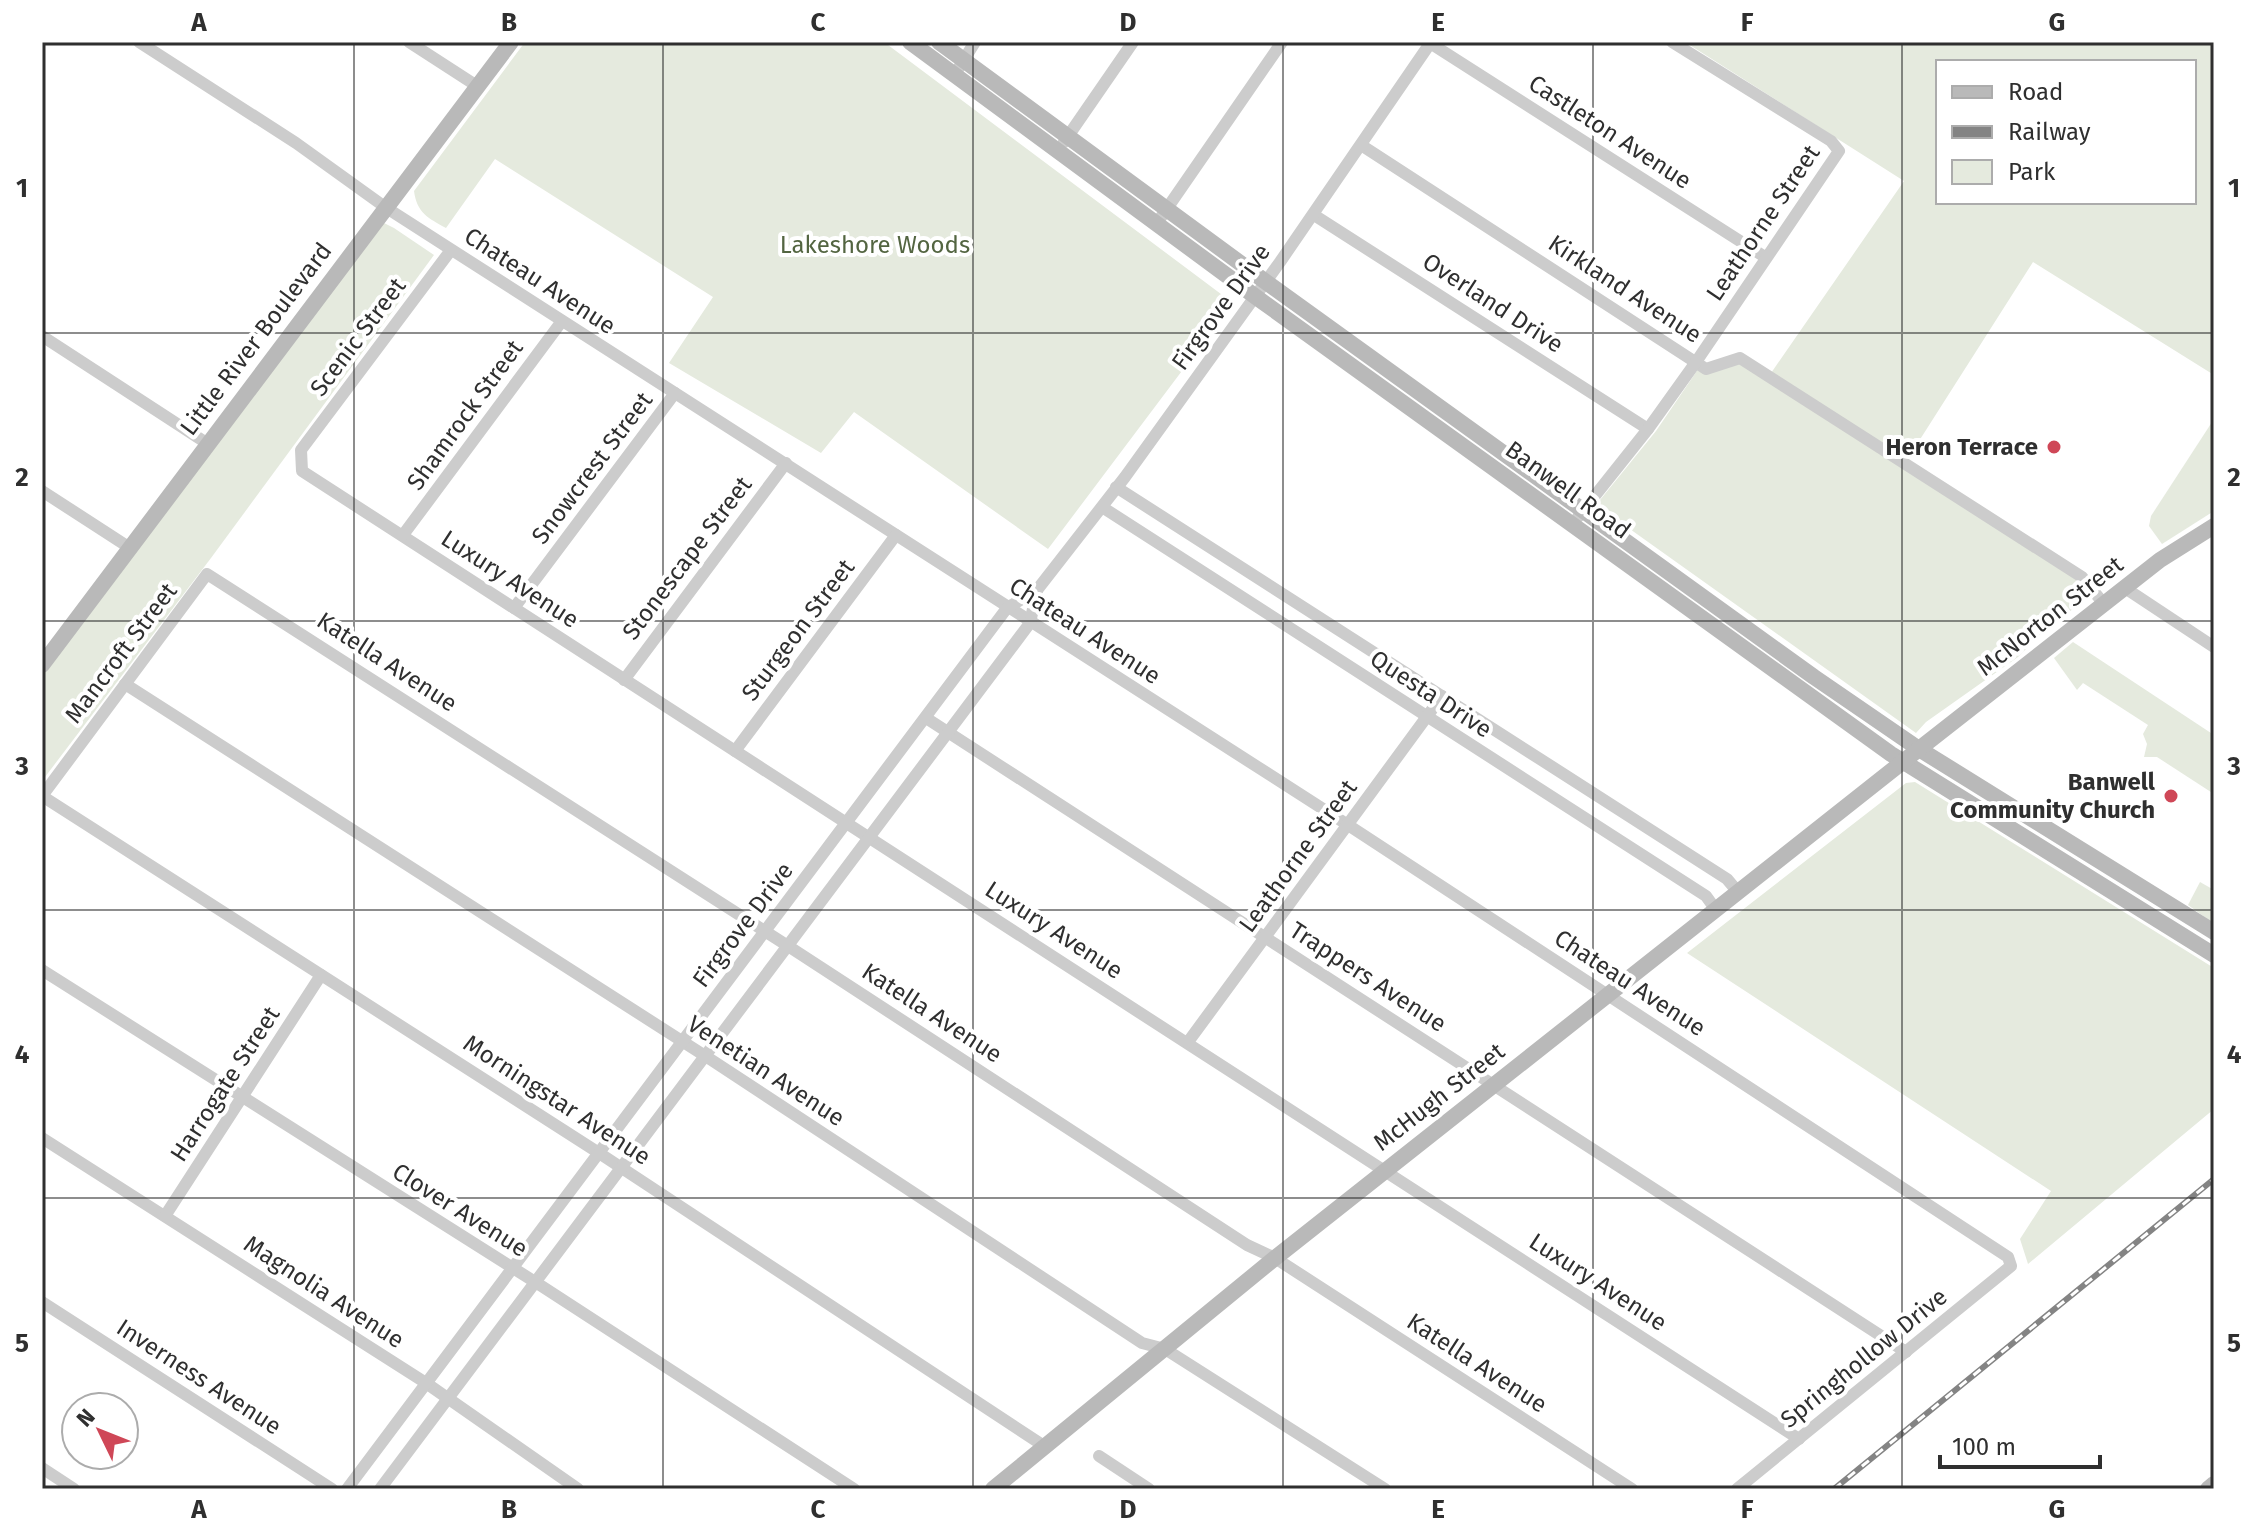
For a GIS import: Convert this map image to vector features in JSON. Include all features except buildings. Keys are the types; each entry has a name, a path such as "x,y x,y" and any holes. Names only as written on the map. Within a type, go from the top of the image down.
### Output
{"main road":[{"name":"Little River Boulevard","path":"45,654 130,548 511,42"},
{"name":"Banwell Road","path":"910,42 959,67 1068,136 1904,762 2214,955"},
{"name":"Banwell Road","path":"939,42 959,67 1058,151 1256,297 1919,749 2214,932"},
{"name":"McNorton Street","path":"1919,749 2160,560 2214,526"},
{"name":"McHugh Street","path":"993,1489 1275,1258 1919,749"},
{"path":"2208,1489 2214,1484"}],"street":[{"name":"Chateau Avenue","path":"139,42 296,143 451,250 1348,825 2008,1257"},
{"path":"409,42 477,86"},
{"path":"959,67 975,42"},
{"path":"1058,151 1133,42"},
{"path":"1157,223 1282,42"},
{"name":"Leathorne Street","path":"1579,516 1696,362 1839,151 1831,141 1672,42"},
{"name":"Firgrove Drive","path":"347,1489 1007,608 1037,590 1102,507 1256,297 1431,43"},
{"name":"Castleton Avenue","path":"1431,43 1765,257"},
{"name":"Kirkland Avenue","path":"1361,145 1706,369 1740,358 2082,577 2104,604"},
{"name":"Overland Drive","path":"1314,215 1648,429"},
{"name":"Scenic Street","path":"301,450 451,250"},
{"name":"Shamrock Street","path":"403,535 562,321"},
{"path":"42,336 208,444"},
{"name":"Snowcrest Street","path":"514,608 675,393"},
{"name":"Luxury Avenue","path":"301,450 302,471 1799,1439"},
{"name":"Stonescape Street","path":"624,680 786,463"},
{"name":"Questa Drive","path":"1116,487 1727,879 1738,892"},
{"path":"42,491 130,548"},
{"name":"Questa Drive","path":"1102,507 1706,896 1716,910"},
{"name":"Sturgeon Street","path":"735,751 896,535"},
{"name":"Mancroft Street","path":"42,796 207,574"},
{"name":"Katella Avenue","path":"207,574 766,931 1234,1237 1275,1258 1632,1489"},
{"path":"2125,588 2214,647"},
{"name":"Firgrove Drive","path":"380,1489 1030,623 1037,590"},
{"path":"1265,613 1280,593"},
{"name":"Venetian Avenue","path":"125,684 705,1056 1142,1343 1165,1349 1385,1489"},
{"name":"Leathorne Street","path":"1188,1042 1442,696"},
{"name":"Trappers Avenue","path":"926,718 1906,1352"},
{"path":"1574,811 1587,790"},
{"name":"Morningstar Avenue","path":"42,796 599,1153 1044,1446"},
{"name":"Clover Avenue","path":"42,970 535,1282 854,1489"},
{"name":"Harrogate Street","path":"165,1216 321,975"},
{"name":"Magnolia Avenue","path":"42,1138 426,1383 578,1489"},
{"name":"Springhollow Drive","path":"1737,1489 2011,1266 2008,1257"},
{"name":"Inverness Avenue","path":"42,1302 332,1489"},
{"path":"1099,1456 1149,1489"},
{"path":"42,1468 74,1489"},
{"path":"1118,1489 1127,1475"}],"green space":[{"name":"Lakeshore Woods","path":"525,42 884,42 1233,303 1048,549 854,412 821,453 669,363 713,297 495,159 446,228 424,214 414,191"},
{"path":"1685,42 2214,42 2214,375 2033,262 1905,463 2096,591 2042,633 2018,657 1926,722 1916,733 1599,507 1600,500 1656,431 1701,365 1740,358 1769,376 1904,181"},
{"path":"376,219 434,255 42,781 42,665"},
{"path":"2214,419 2214,511 2162,544 2149,526 2151,516"},
{"path":"2073,642 2214,735 2214,794 2157,757 2144,757 2147,744 2143,734 2148,725 2083,683 2077,690 2054,658"},
{"path":"1915,782 2214,968 2214,1109 2028,1264 2020,1239 2051,1191 1687,953 1906,783"},
{"path":"2200,882 2214,890 2214,924 2188,905"}],"railway":[{"path":"1834,1489 2214,1179"}],"place":[{"name":"Heron Terrace","path":"2054,447"},
{"name":"Banwell Community Church","path":"2171,796"}]}
